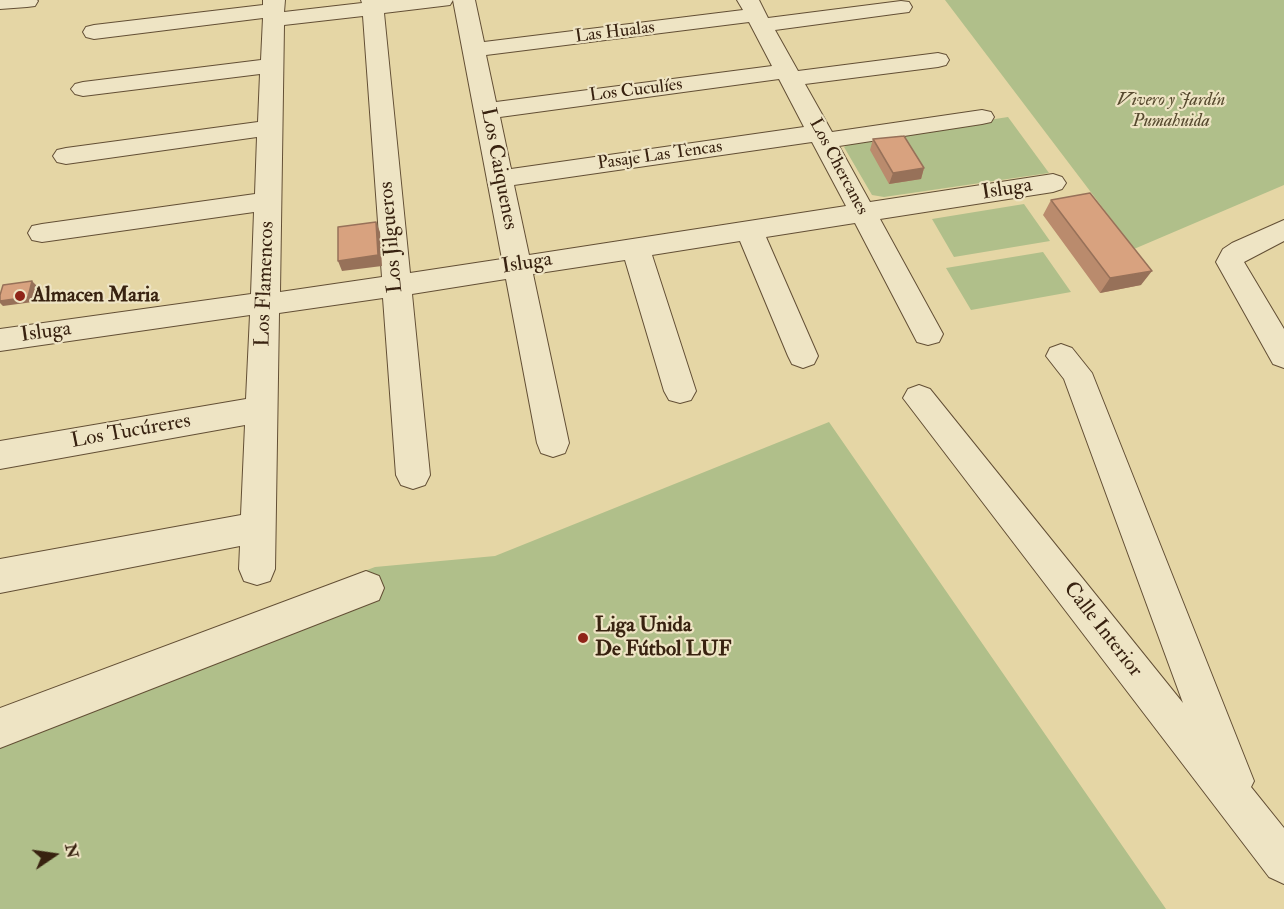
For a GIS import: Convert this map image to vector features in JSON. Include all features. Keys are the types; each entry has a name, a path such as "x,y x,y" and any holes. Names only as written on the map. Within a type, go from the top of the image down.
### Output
{"street":[{"path":"94,32 274,10 442,0"},
{"name":"Los Caiquenes","path":"464,0 553,443"},
{"path":"0,3 27,2"},
{"name":"Los Jilgueros","path":"372,4 413,474"},
{"name":"Las Hualas","path":"474,50 755,14 901,7"},
{"name":"Los Flamencos","path":"257,569 274,10"},
{"name":"Los Chercanes","path":"755,14 928,334"},
{"name":"Los Cuculíes","path":"486,111 788,75 938,60"},
{"path":"83,89 272,66"},
{"name":"Pasaje Las Tencas","path":"500,179 982,117"},
{"path":"66,156 270,128"},
{"name":"Isluga","path":"0,339 396,285 1053,183"},
{"path":"42,233 268,201"},
{"path":"749,229 803,356"},
{"path":"1284,230 1242,250 1233,256 1230,262 1284,356"},
{"path":"635,247 680,391"},
{"path":"1061,356 1077,373 1244,810"},
{"name":"Calle Interior","path":"919,398 1284,862"},
{"name":"Los Tucúreres","path":"0,455 262,409"},
{"path":"0,576 258,527"},
{"path":"0,728 366,588"}],"green space":[{"name":"Vivero y Jardín Pumahuida","path":"945,0 1284,0 1284,185 1134,249"},
{"path":"1008,117 1049,173 884,197 872,195 844,147 854,141"},
{"path":"1024,204 1050,241 954,257 932,219"},
{"path":"1043,252 1071,292 971,310 946,268"},
{"name":"Liga Unida De Fútbol LUF","path":"829,422 1166,909 0,909 0,710 375,567 495,556"}],"building":[{"path":"904,136 924,168 893,173 873,139"},
{"path":"1090,193 1152,271 1110,278 1051,200"},
{"path":"376,222 378,255 338,261 338,227"},
{"path":"32,281 28,297 0,301 3,285"}],"place":[{"name":"Almacen Maria","path":"20,296"},
{"name":"Liga Unida De Fútbol LUF","path":"583,638"}]}
